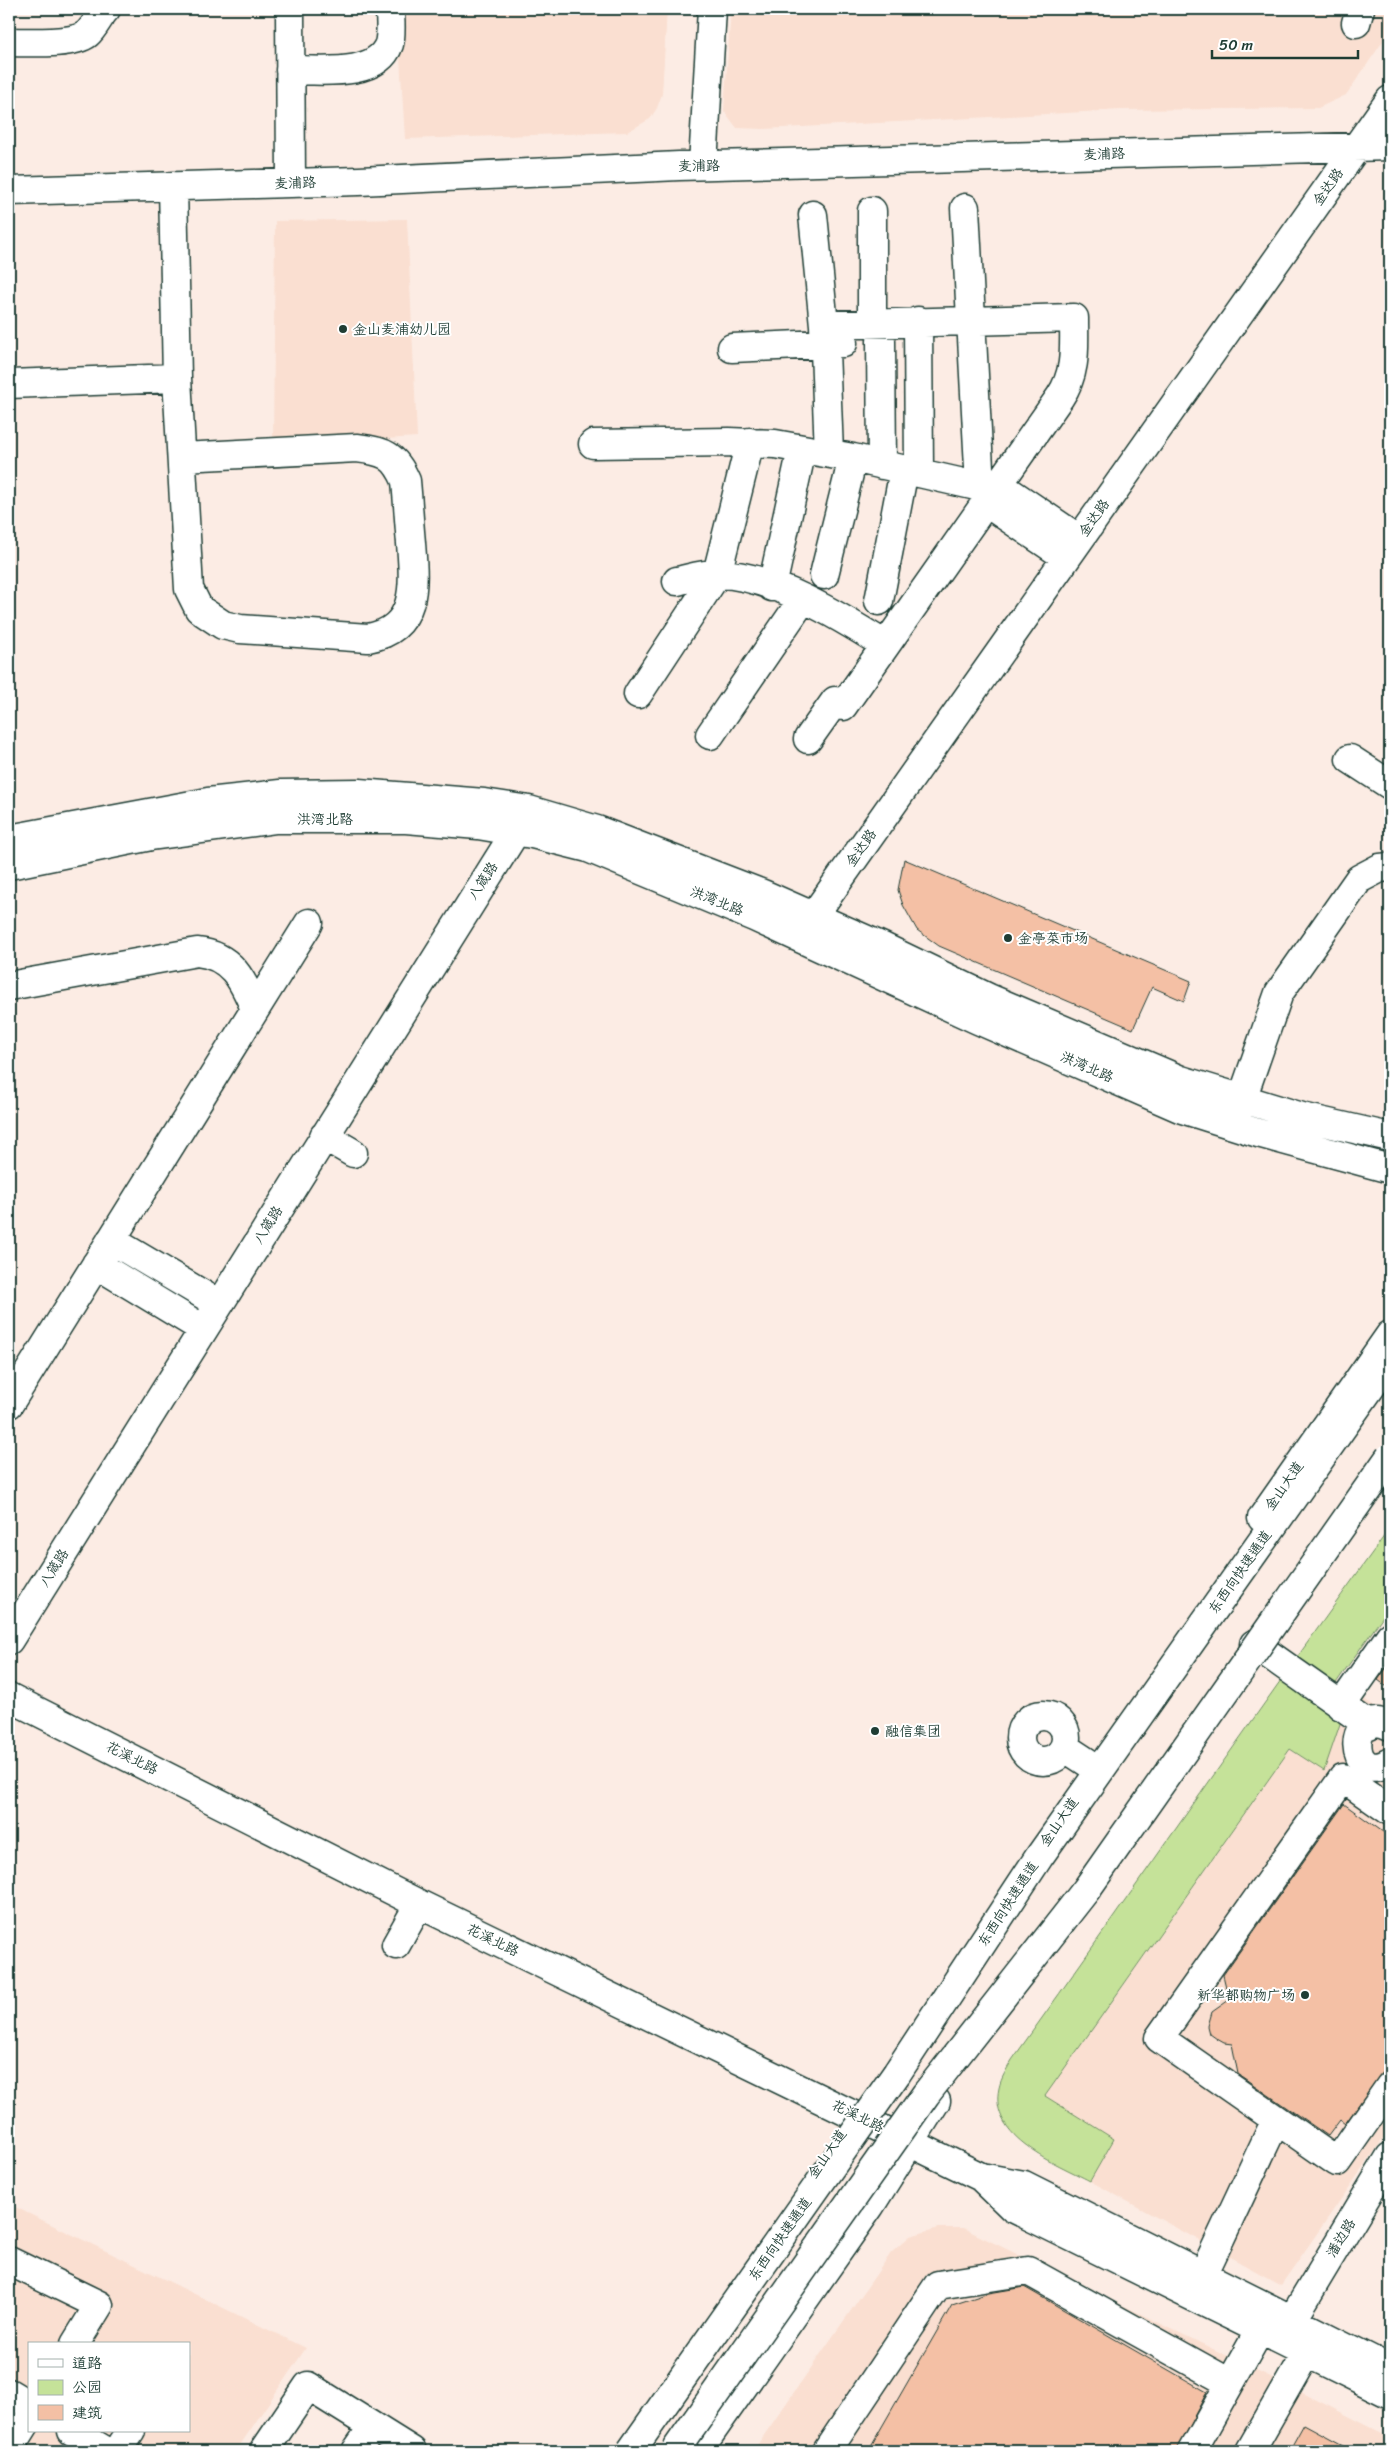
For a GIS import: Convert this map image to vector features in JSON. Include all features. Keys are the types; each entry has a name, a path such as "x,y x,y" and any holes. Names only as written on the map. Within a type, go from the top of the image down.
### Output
{"main road":[{"path":"9,42 66,40 82,37 91,29 106,9"},
{"path":"290,9 291,183"},
{"path":"290,70 354,68 377,61 389,44 390,9"},
{"path":"703,165 712,9"},
{"name":"金达路","path":"806,926 1390,100"},
{"name":"麦浦路","path":"9,191 291,183 703,165 1390,146"},
{"path":"173,186 177,378 189,589 200,609 222,625 250,630 368,638 380,636 398,624 411,598 414,580 406,481 400,467 389,455 375,450 357,448 182,457"},
{"path":"965,208 971,320 989,491"},
{"path":"872,211 877,332 902,469"},
{"path":"813,215 824,334 841,456 824,575"},
{"path":"732,348 824,334 918,330 971,320 1074,318 1074,366 1071,379 1060,397 989,491 843,706 835,701 808,738"},
{"path":"879,601 902,469 918,330"},
{"path":"9,384 177,378"},
{"path":"593,444 750,442 802,449 902,469 989,491 1072,548"},
{"path":"638,694 717,574 750,442"},
{"path":"772,587 802,449"},
{"path":"677,581 717,574 742,577 803,599 846,620 885,645"},
{"path":"710,734 803,599"},
{"path":"1350,759 1390,785"},
{"name":"洪湾北路","path":"9,839 208,802 280,794 359,793 484,803 588,848 806,926 990,998 1137,1063 1241,1100 1302,1117 1390,1136"},
{"name":"洪湾北路","path":"9,865 152,836 225,824 276,819 406,819 478,825 522,821"},
{"name":"八箴路","path":"9,1640 522,821"},
{"path":"1232,1125 1279,993 1352,887 1359,879 1387,863"},
{"path":"9,1404 309,923"},
{"name":"洪湾北路","path":"806,926 1095,1072 1182,1109 1232,1125 1390,1169"},
{"path":"9,986 197,952 218,957 235,971 243,981 255,1009"},
{"path":"324,1136 353,1153"},
{"path":"111,1240 219,1304"},
{"path":"96,1264 203,1329"},
{"name":"金山大道","path":"617,2451 1096,1768 1260,1521 1390,1335"},
{"name":"东西向快速通道","path":"631,2451 897,2072 1039,1857 1390,1360"},
{"path":"676,2451 926,2094 1086,1890 1390,1457"},
{"path":"698,2451 870,2206 938,2097 1298,1581 1390,1472"},
{"path":"1341,1706 1390,1636"},
{"path":"1254,1644 1341,1706 1379,1726"},
{"name":"花溪北路","path":"9,1697 419,1904 981,2177"},
{"path":"1379,1726 1360,1732 1356,1745 1360,1756 1366,1763 1373,1766 1381,1766 1390,1762"},
{"path":"1064,1747 1096,1768"},
{"path":"1360,1756 1159,2038 1338,2162 1390,2086"},
{"path":"1343,1778 1390,1811"},
{"path":"396,1945 419,1904"},
{"path":"1203,2275 1276,2120"},
{"name":"潘边路","path":"1292,2320 1390,2157"},
{"path":"981,2177 1024,2185 1390,2369"},
{"path":"981,2177 1013,2208 1390,2394"},
{"path":"9,2261 99,2305 76,2342"},
{"path":"827,2451 938,2285 1028,2271 1230,2383"},
{"path":"1192,2451 1260,2330"},
{"path":"1250,2451 1306,2353"},
{"path":"264,2451 308,2386 412,2451"},
{"path":"9,2393 28,2404"},
{"path":"9,2450 28,2420"},
{"path":"356,2451 373,2427"},
{"path":"74,2432 106,2451"},
{"path":"118,2451 129,2432"}],"shaded area":[{"path":"397,9 667,9 662,94 657,108 650,119 627,132 405,139"},
{"path":"731,9 1390,9 1390,31 1346,95 1318,108 1121,110 764,129 737,128 724,111"},
{"name":"金山麦浦幼儿园","path":"407,219 417,437 273,446 275,221"},
{"path":"1337,1680 1390,1717 1390,2129 1281,2285 1090,2181 1113,2139 1045,2096 1290,1749 1324,1771 1322,1703"},
{"path":"9,2204 306,2348 236,2451 9,2451"},
{"path":"939,2228 963,2228 1277,2380 1390,2437 1390,2451 753,2451 891,2253 910,2236"}],"green space":[{"path":"1390,1528 1390,1606 1322,1703 1342,1718 1324,1771 1290,1749 1045,2096 1114,2139 1090,2181 1043,2157 1014,2135 1004,2121 998,2106 999,2088 1003,2077 1012,2060"}],"building":[{"name":"金亭菜市场","path":"904,859 1191,981 1184,1001 1152,987 1133,1029 939,946 917,930 903,905 898,890"},
{"path":"1390,1663 1390,1689 1378,1680"},
{"path":"1344,1804 1390,1837 1390,2061 1345,2124 1340,2120 1328,2136 1238,2074 1232,2044 1224,2043 1210,2034 1208,2026 1212,2012 1229,2000 1223,1975"},
{"path":"1024,2287 1207,2392 1176,2451 868,2451 952,2305 989,2293"},
{"path":"1304,2424 1354,2451 1289,2451"}],"place":[{"name":"金山麦浦幼儿园","path":"343,329"},
{"name":"金亭菜市场","path":"1008,938"},
{"name":"融信集团","path":"875,1731"},
{"name":"新华都购物广场","path":"1305,1995"}]}
